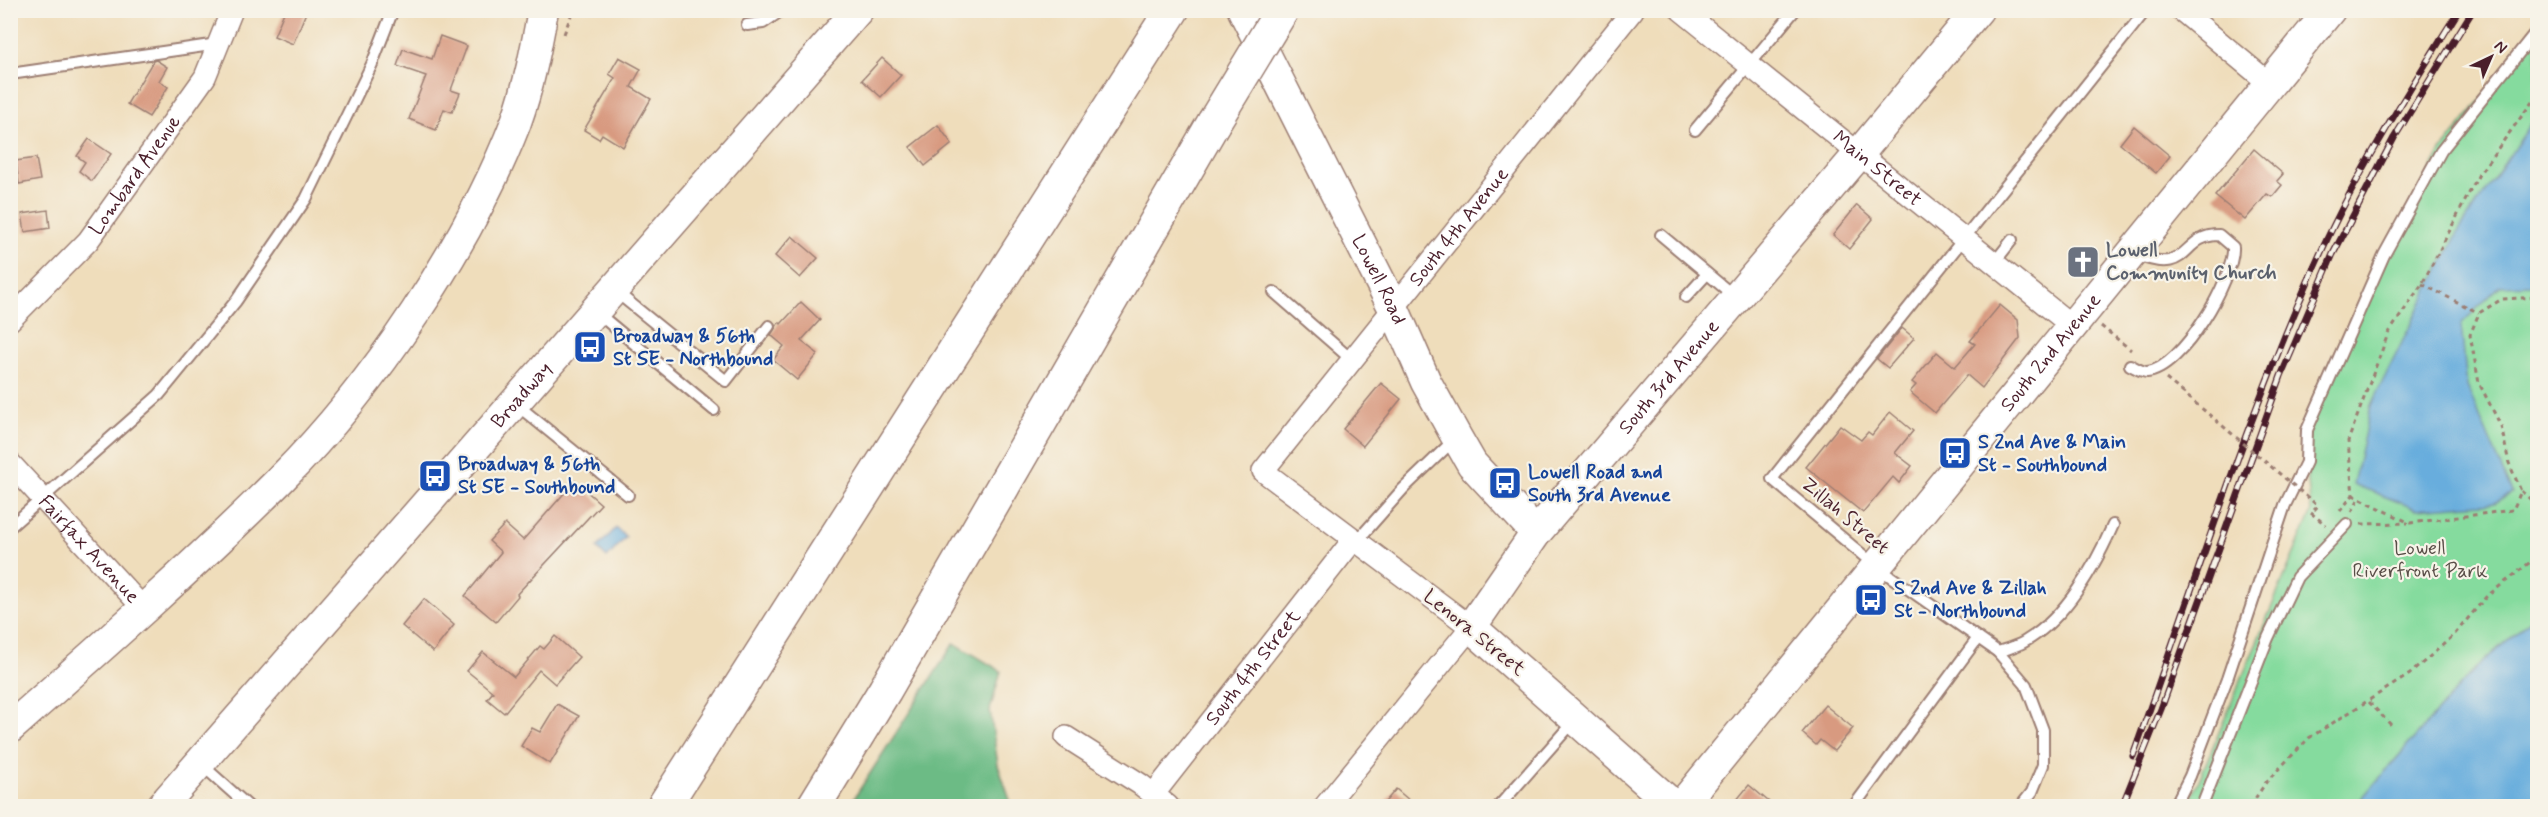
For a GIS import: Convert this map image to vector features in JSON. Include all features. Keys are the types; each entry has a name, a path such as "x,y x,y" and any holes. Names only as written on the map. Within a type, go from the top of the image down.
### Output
{"highway":[{"path":"814,807 885,690 1281,10"},
{"path":"664,807 1166,20"}],"street":[{"name":"Lombard Avenue","path":"10,320 88,241 205,77 232,10"},
{"path":"10,728 144,609 281,478 339,412 393,343 446,260 477,204 515,122 526,88 543,10"},
{"name":"Broadway","path":"162,807 858,10"},
{"name":"Lowell Road","path":"1243,10 1394,307 1426,382 1457,438 1472,464 1536,533"},
{"name":"South 4th Avenue","path":"1263,471 1633,10"},
{"name":"Main Street","path":"1681,10 2072,326"},
{"name":"South 3rd Avenue","path":"1325,807 1472,627 1536,533 1858,155 1978,10"},
{"name":"South 2nd Avenue","path":"1681,807 2330,10"},
{"path":"2190,13 2270,84"},
{"name":"Fairfax Avenue","path":"10,464 144,609"},
{"name":"Lenora Street","path":"1263,471 1472,627 1674,807"},
{"name":"South 4th Street","path":"1161,801 1355,540"},
{"path":"1065,737 1161,801"}],"lane":[{"path":"10,527 159,395 236,301 306,199 372,64 393,10"},
{"path":"747,25 763,23 782,10"},
{"path":"1695,130 1795,10"},
{"path":"1964,239 2146,10"},
{"path":"2175,807 2190,776 2227,679 2285,505 2306,462 2307,430 2384,255 2441,151 2538,29"},
{"path":"10,74 218,44"},
{"path":"1661,235 1736,298"},
{"path":"2130,365 2145,373 2155,370 2187,344 2206,318 2226,279 2234,257 2233,247 2219,235 2210,235 2165,263 2155,262 2132,252"},
{"name":"Zillah Street","path":"1964,239 1772,479 1877,567 1998,652 2026,685 2043,729 2043,765 2032,792 2021,807"},
{"path":"1994,263 2012,240"},
{"path":"1686,297 1707,274"},
{"path":"1274,292 1352,360"},
{"path":"604,300 726,381 769,326"},
{"path":"604,300 714,410"},
{"path":"515,402 628,495"},
{"path":"1355,540 1403,489 1457,438"},
{"path":"2202,807 2268,638 2297,577 2347,524"},
{"path":"1998,652 2025,642 2051,622 2097,563 2113,525"},
{"path":"1854,807 1978,638"},
{"path":"1499,807 1576,720"},
{"path":"200,763 248,807"}],"path":[{"path":"2181,391 2318,506 2311,513 2327,526 2353,495 2348,441 2388,334 2422,284 2479,174 2538,94"},
{"path":"2422,284 2479,313"},
{"path":"2538,297 2502,299 2479,313 2470,335 2479,383 2501,426 2509,463 2521,491 2538,506"},
{"path":"2347,524 2410,523 2512,510 2521,491"},
{"path":"2353,495 2410,523"},
{"path":"2250,807 2267,781 2309,738 2410,674 2454,635 2486,597 2538,556"},
{"path":"2369,702 2393,727"}],"green space":[{"name":"Lowell Riverfront Park","path":"2537,29 2537,614 2474,670 2355,806 2188,806 2311,513 2306,462 2307,430 2384,255 2441,151"},
{"path":"954,643 1001,671 990,710 998,765 1012,806 849,806"}],"water":[{"path":"2537,115 2537,285 2500,286 2461,324 2467,386 2512,493 2495,503 2416,509 2353,484 2371,405 2423,300 2460,229"},
{"path":"616,528 626,537 607,558 597,548"},
{"path":"2537,614 2537,806 2355,806 2474,670"}],"building":[{"path":"285,10 307,10 293,44 274,36"},
{"path":"440,36 467,46 451,90 460,93 452,112 444,109 436,130 409,119 426,76 397,66 403,49 432,59"},
{"path":"619,57 641,69 631,87 651,99 623,147 602,134 599,139 584,130 615,78 609,74"},
{"path":"882,58 901,75 881,97 862,80"},
{"path":"156,60 167,67 159,81 168,87 149,117 127,104 153,61"},
{"path":"938,125 952,144 925,166 910,147"},
{"path":"2134,126 2170,156 2156,173 2120,144"},
{"path":"89,139 111,154 92,181 79,171 85,162 77,156"},
{"path":"2254,149 2283,174 2277,181 2282,185 2272,197 2267,194 2245,220 2215,196"},
{"path":"36,158 40,180 19,184 16,161"},
{"path":"1857,205 1873,219 1849,249 1833,235"},
{"path":"48,210 50,228 25,232 22,214"},
{"path":"792,236 818,258 800,278 775,256"},
{"path":"801,302 820,320 801,341 818,354 797,380 773,360 784,346 771,335 779,322 781,324"},
{"path":"2000,305 2018,320 2020,338 1982,388 1967,375 1935,413 1910,392 1916,385 1912,382 1937,352 1955,367 1975,344 1970,341"},
{"path":"1902,328 1914,338 1888,368 1877,359"},
{"path":"1381,383 1401,399 1363,446 1343,429"},
{"path":"1890,412 1913,431 1895,453 1912,466 1899,483 1893,477 1863,513 1806,467 1840,425 1861,440 1868,432 1872,435"},
{"path":"575,481 601,504 517,594 518,596 496,622 465,596 501,552 489,541 505,524 523,540"},
{"path":"424,599 454,625 433,652 402,626"},
{"path":"555,636 579,657 555,684 539,670 504,713 487,699 493,692 467,671 483,652 514,677 540,646 544,649"},
{"path":"557,704 579,716 550,764 521,746 532,728 540,732"},
{"path":"1825,705 1853,728 1834,751 1820,740 1816,745 1802,733"},
{"path":"1749,785 1775,807 1731,807"},
{"path":"1396,789 1417,807 1381,807"}],"railway":[{"path":"2133,756 2245,438 2269,374 2322,250 2386,128 2459,10"},
{"path":"2122,806 2161,709 2281,376 2333,254 2394,138 2473,10"}],"place":[{"name":"Lowell Community Church","path":"2083,262"},
{"name":"Broadway & 56th St SE - Northbound","path":"590,347"},
{"name":"S 2nd Ave & Main St - Southbound","path":"1955,453"},
{"name":"Broadway & 56th St SE - Southbound","path":"435,476"},
{"name":"Lowell Road and South 3rd Avenue","path":"1505,483"},
{"name":"S 2nd Ave & Zillah St - Northbound","path":"1871,600"}]}
